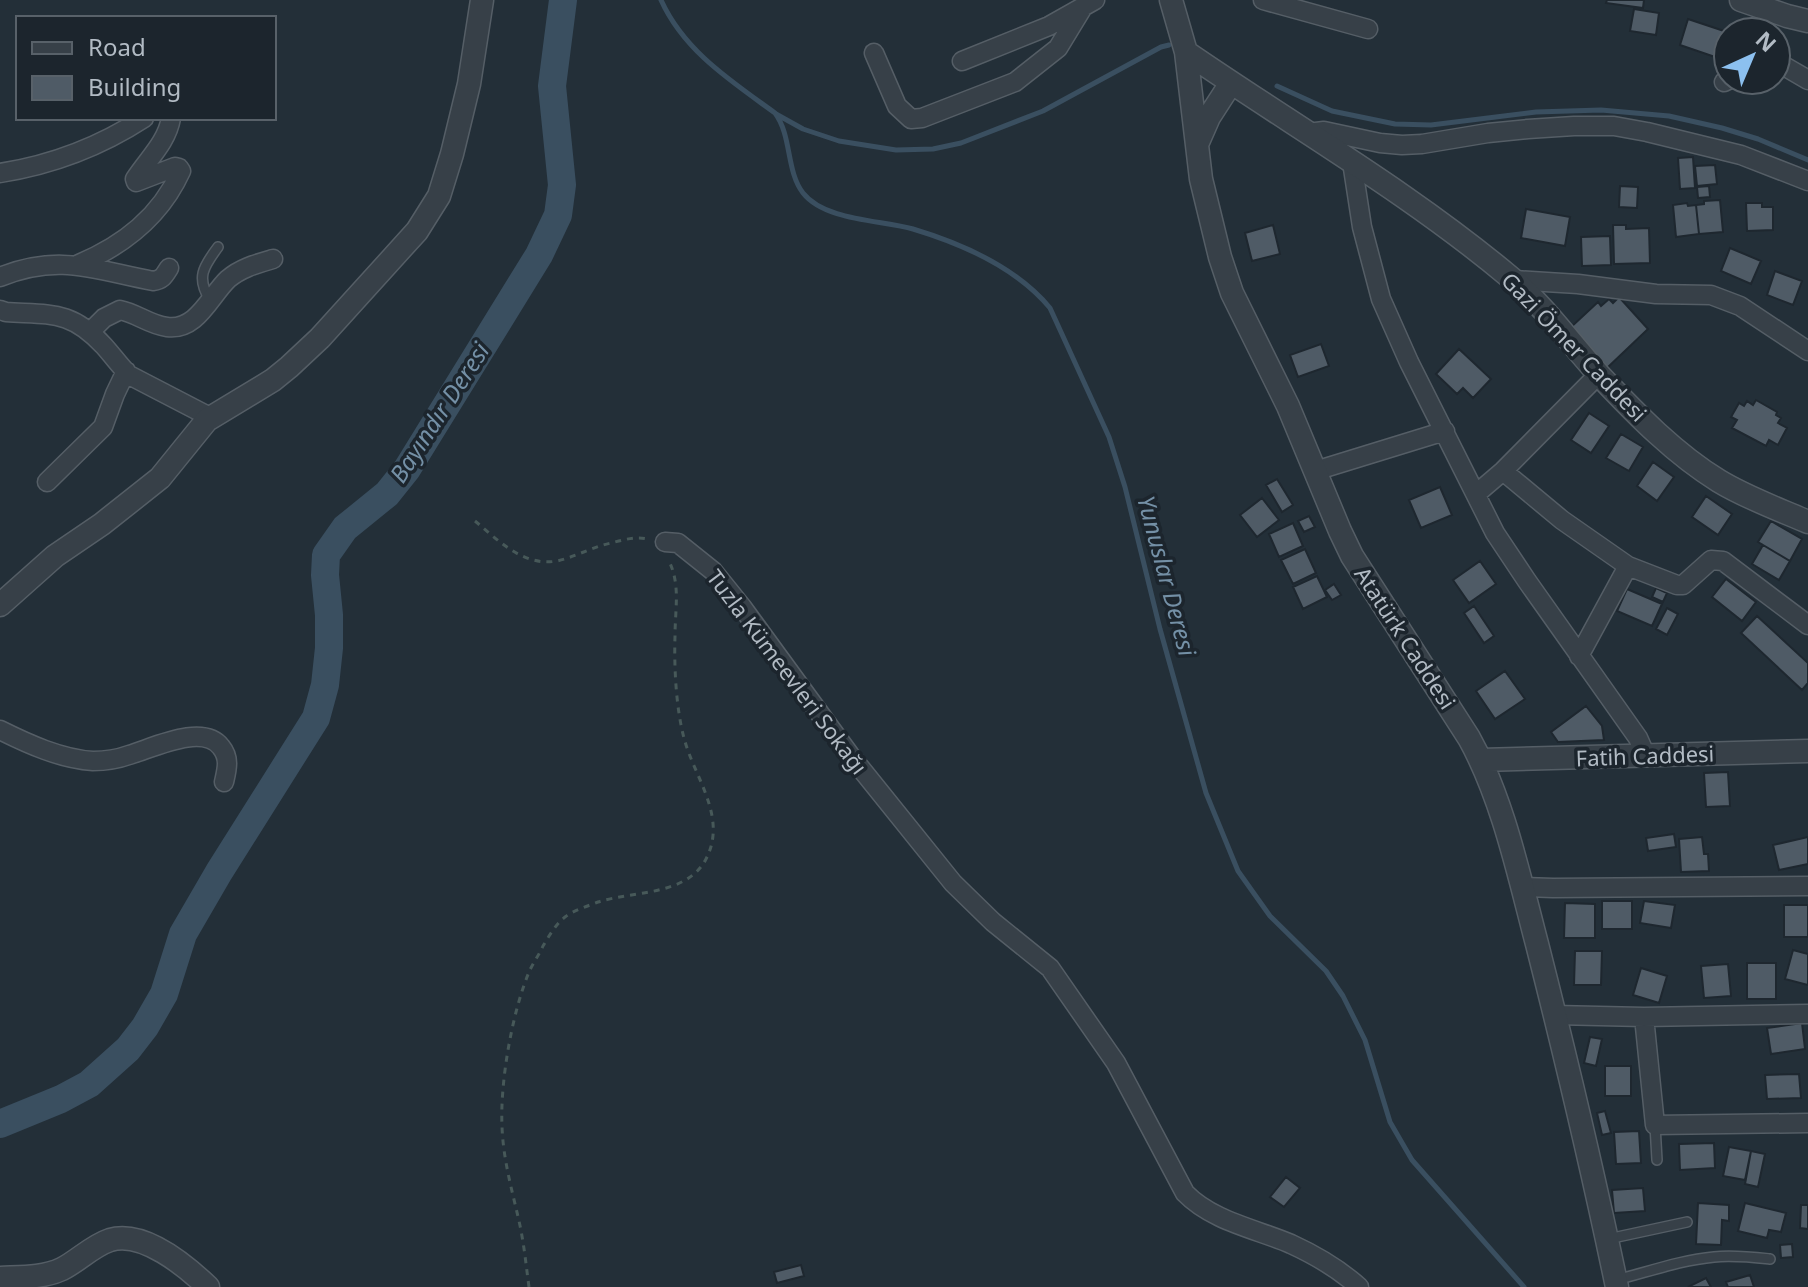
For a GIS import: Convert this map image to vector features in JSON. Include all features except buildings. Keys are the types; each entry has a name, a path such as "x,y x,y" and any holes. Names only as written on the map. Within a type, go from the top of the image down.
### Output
{"street":[{"path":"0,605 55,556 160,478 210,417 273,380 289,367 392,261 430,213 439,196 469,84 482,0"},
{"name":"Atatürk Caddesi","path":"1171,0 1186,52 1208,214 1232,293 1272,371 1352,556 1445,699 1481,760 1496,796 1554,1015 1616,1284"},
{"path":"1263,0 1368,29"},
{"path":"1741,0 1808,21"},
{"path":"874,53 897,106 911,119 922,118 1015,82 1058,48 1089,3"},
{"path":"962,61 1049,26 1089,3"},
{"name":"Gazi Ömer Caddesi","path":"1186,52 1404,196 1514,280 1599,374 1668,443 1696,466 1752,499 1808,522"},
{"path":"1197,143 1231,83"},
{"path":"0,173 63,158 123,132 141,120"},
{"path":"79,264 105,253 143,225 158,210 174,186 181,171 175,167 143,181 136,182 135,179 152,157 170,120"},
{"path":"1308,133 1324,131 1402,145 1528,129 1614,126 1741,155 1808,181"},
{"path":"1352,162 1362,227 1381,299 1398,339 1495,533 1638,738 1646,756"},
{"path":"90,332 104,318 120,310 156,324 178,327 196,318 240,270 273,259"},
{"path":"0,277 31,266 79,264 153,281 160,280 169,268"},
{"path":"1514,280 1656,294 1711,295 1740,306 1808,351"},
{"path":"0,310 69,318 90,332 137,380 210,417"},
{"path":"47,482 103,427 126,371"},
{"path":"1476,494 1599,374"},
{"path":"1315,471 1445,431"},
{"path":"1503,471 1562,520 1628,566 1683,585 1711,560 1723,561 1808,625"},
{"name":"Tuzla Kümeevleri Sokağı","path":"665,542 678,543 713,571 850,755 953,883 993,922 1050,968 1116,1063 1185,1193 1196,1204 1214,1214 1316,1257 1359,1287"},
{"path":"1579,656 1628,566"},
{"path":"0,730 62,755 95,761 127,756 190,737 206,737 217,742 227,758 224,782"},
{"name":"Fatih Caddesi","path":"1481,760 1808,751"},
{"path":"1522,887 1808,886"},
{"path":"1554,1015 1808,1014"},
{"path":"1644,1017 1655,1125 1808,1123"},
{"path":"0,1278 26,1277 60,1270 109,1240 131,1239 169,1256 208,1287"}],"lane":[{"path":"210,300 201,279 218,247"},
{"path":"1655,1125 1657,1160"},
{"path":"1607,1239 1687,1222"},
{"path":"1616,1284 1695,1259 1734,1256 1770,1259"}],"path":[{"path":"475,521 521,556 536,561 557,561 598,546 634,538 665,542"},
{"name":"Tuzla Kümeevleri Sokağı","path":"529,1287 520,1224 506,1166 502,1124 505,1074 514,1020 529,971 551,933 565,917 615,897 654,892 674,885 706,861 712,843 713,820 708,799 684,737 676,668 677,586 663,550 665,542"}],"waterway":[{"name":"Bayındır Deresi","path":"0,1124 89,1084 128,1049 164,994 183,934 316,718 325,685 329,648 326,555 345,528 387,494 407,469 539,255 558,215 562,185 552,86 563,0"},
{"name":"Yunuslar Deresi","path":"661,0 682,35 710,64 775,113 784,132 798,184 813,202 839,214 913,229 969,250 1021,280 1050,308 1109,437 1206,793 1238,871 1270,916 1326,971 1343,996 1365,1040 1390,1122 1412,1160 1524,1287"},
{"path":"776,114 803,129 839,141 896,150 933,149 961,143 1043,111 1169,45"},
{"path":"1277,86 1332,111 1395,124 1431,125 1536,112 1601,110 1669,116 1758,139 1808,160"}]}
